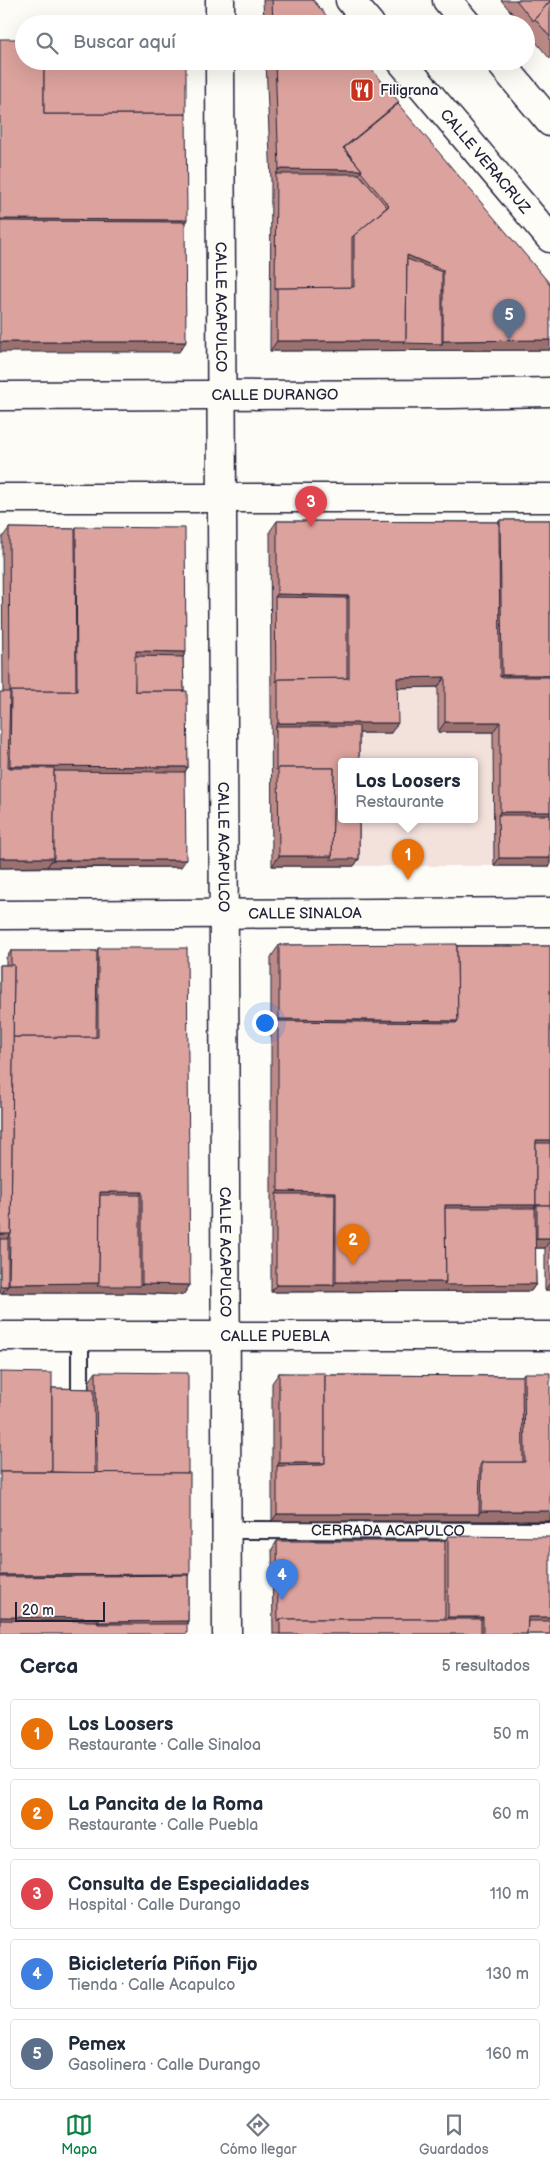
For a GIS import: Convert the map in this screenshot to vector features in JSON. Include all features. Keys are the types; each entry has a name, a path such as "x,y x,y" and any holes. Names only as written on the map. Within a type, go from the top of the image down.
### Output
{"street":[{"path":"220,0 220,15"},
{"path":"350,0 362,15"},
{"path":"447,0 460,15"},
{"name":"CALLE ACAPULCO","path":"220,70 227,1634"},
{"name":"CALLE VERACRUZ","path":"409,70 550,238"},
{"path":"507,70 550,122"},
{"name":"CALLE DURANGO","path":"0,396 550,392"},
{"path":"0,498 550,498"},
{"name":"CALLE SINALOA","path":"0,914 550,912"},
{"name":"CALLE PUEBLA","path":"0,1336 550,1336"}],"lane":[{"path":"80,1336 80,1395"},
{"name":"CERRADA ACAPULCO","path":"227,1530 550,1531"}],"shaded area":[{"path":"270,531 550,532 550,866 272,866"}],"building":[{"path":"272,0 313,0 326,15 273,15"},
{"path":"516,0 550,0 535,19 535,15 528,15"},
{"path":"550,1 550,37 535,19"},
{"path":"0,39 15,39 15,70 44,70 44,114 186,114 187,220 0,219"},
{"path":"44,70 186,70 186,114 44,114"},
{"path":"275,70 372,70 399,102 343,148 362,170 279,169"},
{"path":"398,104 550,284 550,340 443,341 443,270 407,255 406,341 277,341 277,288 354,287 354,235 389,206 344,148"},
{"path":"276,174 359,174 387,207 352,237 352,287 277,288 275,290"},
{"path":"0,221 185,222 186,342 0,342"},
{"path":"407,259 442,272 442,344 404,343 406,341"},
{"path":"500,520 550,520 550,675 502,675"},
{"path":"277,521 499,522 500,677 550,677 550,812 500,812 500,722 445,722 445,677 397,678 398,723 278,723 278,679 349,678 349,596 277,594"},
{"path":"76,527 185,528 186,652 136,651 135,691 187,691 188,767 10,766 11,691 77,691"},
{"path":"9,528 75,529 76,691 10,692"},
{"path":"275,597 347,598 347,678 278,679 276,682"},
{"path":"135,656 183,657 184,691 135,691"},
{"path":"0,692 10,692 8,768 54,768 54,858 0,858"},
{"path":"276,726 359,726 359,758 338,758 338,823 359,823 359,859 330,859 332,856 334,768 278,768 276,770"},
{"path":"278,768 334,768 332,856 279,856"},
{"path":"54,771 185,772 186,860 52,860 54,858"},
{"path":"498,815 550,815 550,858 499,858"},
{"path":"457,944 458,1021 279,1019 279,945"},
{"path":"457,946 550,946 550,1140 536,1140 536,1205 445,1205 446,1282 336,1282 336,1192 278,1191 278,1021 456,1023 458,1021"},
{"path":"98,948 187,948 190,1285 142,1284 142,1192 100,1192 99,1283 9,1284 13,1037 98,1037"},
{"path":"11,951 97,951 96,1037 13,1037 14,965 11,965"},
{"path":"0,965 14,965 11,1234 0,1234"},
{"path":"536,1143 550,1143 550,1205 537,1205 534,1208 536,1205"},
{"path":"276,1194 335,1194 334,1285 276,1285"},
{"path":"100,1195 140,1195 140,1286 97,1286 99,1283"},
{"path":"537,1205 550,1205 550,1238 537,1238"},
{"path":"445,1208 535,1208 536,1284 444,1285 446,1282"},
{"path":"0,1239 8,1239 8,1286 0,1286"},
{"path":"0,1372 52,1373 52,1472 0,1472"},
{"path":"96,1372 188,1373 188,1473 97,1473"},
{"path":"279,1373 325,1373 325,1463 279,1463"},
{"path":"524,1373 550,1373 550,1511 481,1511 482,1462 525,1462"},
{"path":"325,1375 522,1376 523,1462 482,1462 480,1465 479,1514 277,1514 277,1466 323,1465 325,1463"},
{"path":"52,1388 94,1389 95,1473 52,1472"},
{"path":"0,1472 190,1473 190,1574 0,1575"},
{"path":"448,1536 550,1537 550,1617 528,1617 527,1634 483,1634 483,1617 448,1617"},
{"path":"277,1541 445,1541 445,1619 280,1619 278,1622"},
{"path":"188,1575 188,1621 99,1622 99,1618 0,1617 0,1577"},
{"path":"280,1619 481,1619 481,1634 280,1634"},
{"path":"0,1620 97,1621 98,1624 187,1624 187,1634 0,1634"},
{"path":"528,1621 550,1621 550,1634 527,1634"}],"place":[{"name":"Filigrana","path":"362,90"},
{"name":"Pemex","path":"509,340"},
{"name":"Consulta de Especialidades","path":"311,527"},
{"name":"Los Loosers","path":"408,880"},
{"name":"La Pancita de la Roma","path":"353,1265"},
{"name":"Bicicletería Piñon Fijo","path":"282,1600"}]}
